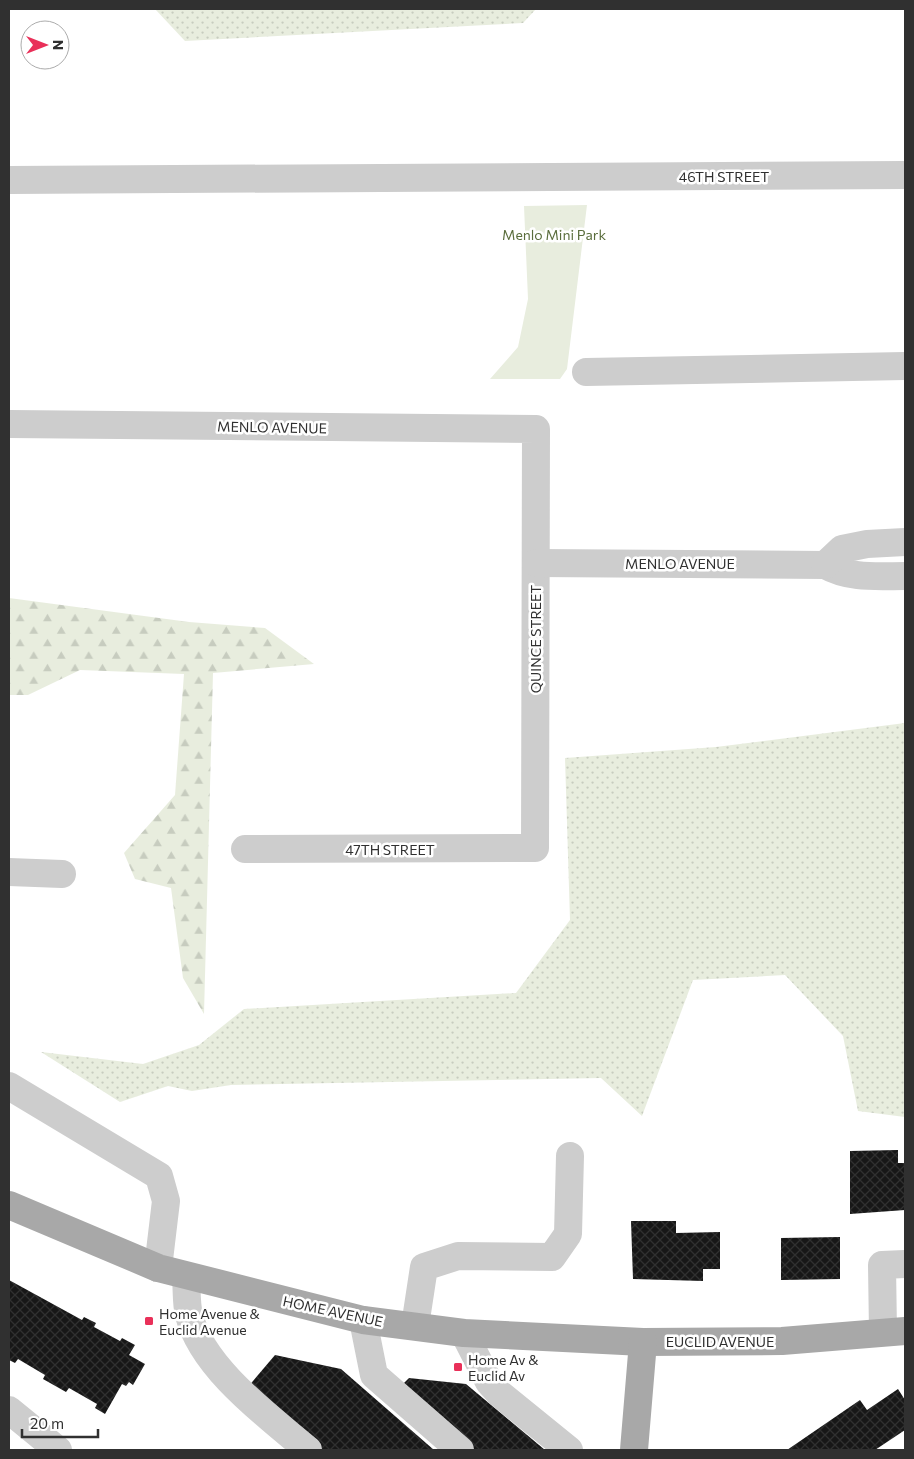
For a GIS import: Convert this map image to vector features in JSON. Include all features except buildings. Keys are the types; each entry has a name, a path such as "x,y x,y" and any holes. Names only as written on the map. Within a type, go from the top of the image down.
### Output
{"main road":[{"name":"HOME AVENUE","path":"9,1205 158,1268 186,1277 363,1320 464,1333 643,1342"},
{"name":"EUCLID AVENUE","path":"643,1342 782,1341 894,1331"},
{"path":"634,1450 643,1342"}],"street":[{"name":"46TH STREET","path":"9,180 905,175"},
{"path":"586,372 905,366"},
{"name":"MENLO AVENUE","path":"9,424 536,430"},
{"name":"QUINCE STREET","path":"535,848 536,430"},
{"path":"825,564 842,549 868,544 905,542"},
{"name":"MENLO AVENUE","path":"536,563 825,564 838,572 853,575 905,576"},
{"name":"47TH STREET","path":"245,849 535,848"},
{"path":"9,872 62,874"},
{"path":"9,1086 159,1176 166,1200 158,1268"},
{"path":"415,1326 424,1267 458,1256 552,1257 568,1234 570,1156"},
{"path":"894,1331 882,1265 905,1264"},
{"path":"186,1277 189,1315 198,1338 208,1353 230,1384 308,1450"},
{"path":"363,1320 374,1374 460,1450"},
{"path":"464,1333 489,1382 500,1394 569,1450"},
{"path":"9,1410 58,1450"}],"green space":[{"path":"155,9 536,9 523,23 185,41"},
{"name":"Menlo Mini Park","path":"587,205 567,369 560,379 490,379 518,347 528,299 524,206"},
{"path":"9,598 189,622 265,628 314,664 213,673 204,1014 183,978 171,888 135,879 124,853 175,795 184,674 80,670 28,695 9,695"},
{"path":"905,723 905,1117 858,1111 843,1036 785,975 693,980 642,1116 601,1078 231,1085 192,1091 168,1086 120,1102 41,1052 143,1064 199,1045 244,1009 516,993 570,920 565,758 716,747"}],"place":[{"name":"Home Avenue & Euclid Avenue","path":"149,1321"},
{"name":"Home Av & Euclid Av","path":"458,1367"}]}
